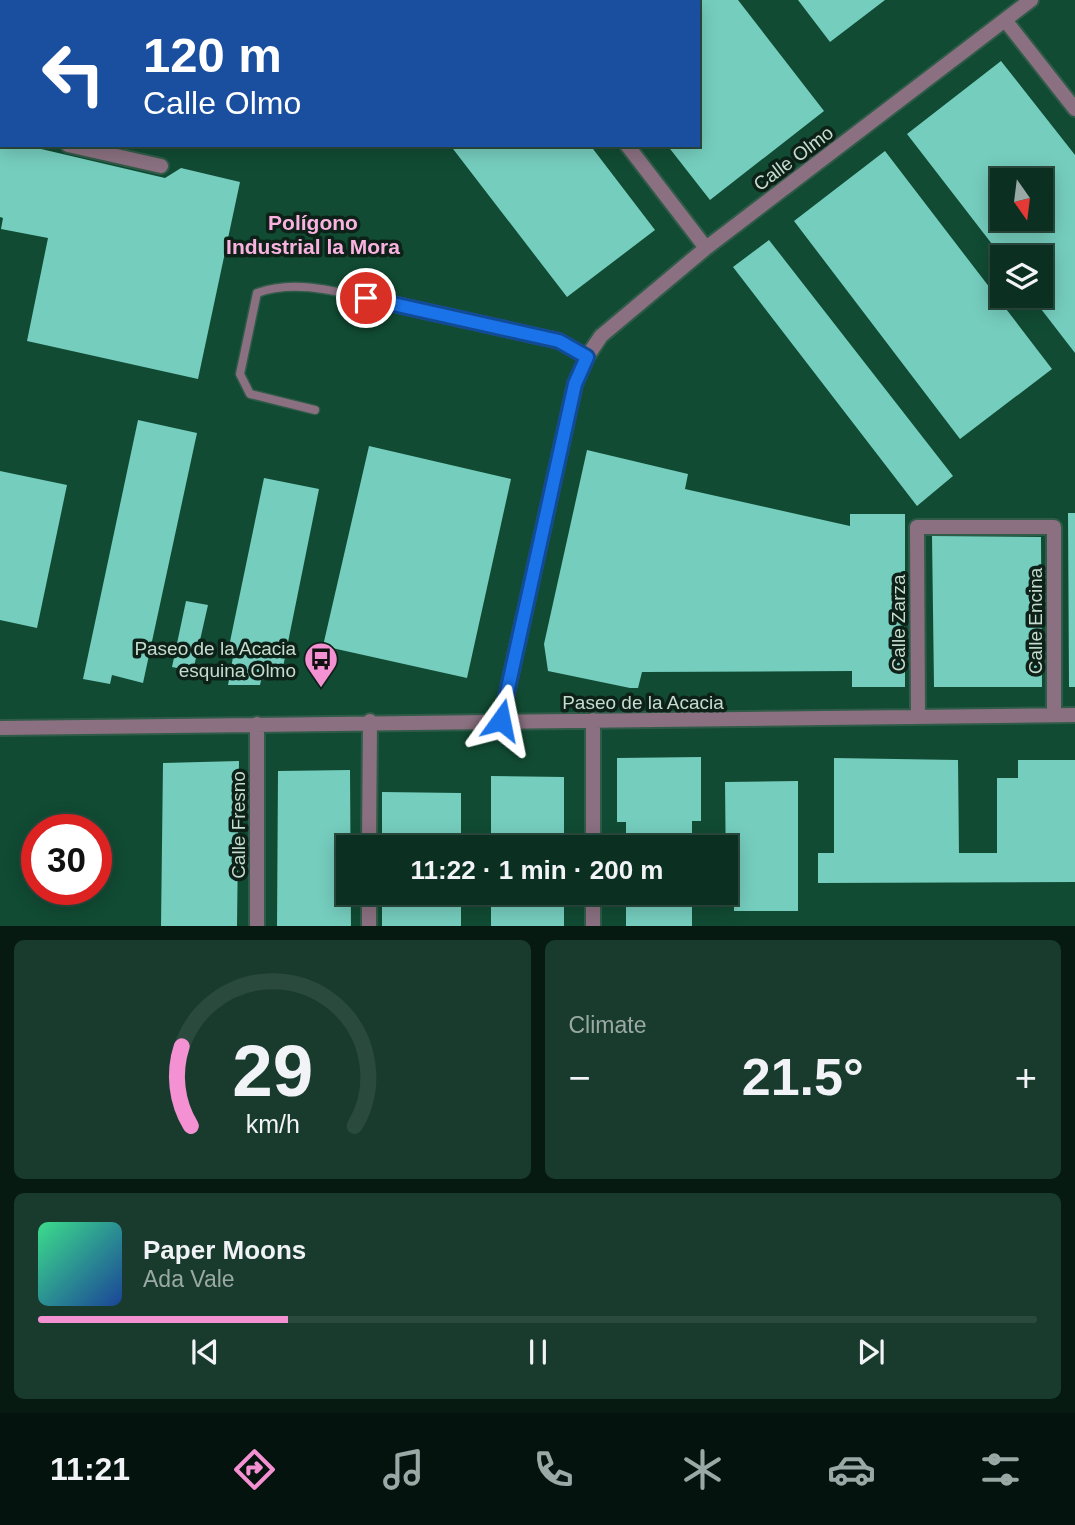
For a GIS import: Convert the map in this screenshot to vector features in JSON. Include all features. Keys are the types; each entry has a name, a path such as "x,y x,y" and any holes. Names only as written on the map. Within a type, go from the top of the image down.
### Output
{"street":[{"name":"Calle Olmo","path":"501,720 575,384 587,357 601,336 706,248 1031,0"},
{"path":"1005,20 1075,109"},
{"path":"77,147 161,166"},
{"path":"629,147 706,248"},
{"path":"366,298 559,341 587,357"},
{"name":"Calle Encina","path":"917,527 1054,527 1054,715"},
{"name":"Calle Zarza","path":"917,527 918,718"},
{"name":"Paseo de la Acacia","path":"0,728 370,721 744,722 1075,715"},
{"path":"593,720 593,835"},
{"path":"369,835 370,721"},
{"name":"Calle Fresno","path":"257,724 257,926"},
{"path":"369,905 369,926"},
{"path":"593,905 593,926"}],"lane":[{"path":"315,410 250,394 243,384 240,374 257,293 275,286 329,290 366,298"}],"shaded area":[{"path":"700,0 1075,0 1075,926 0,926 0,147 700,147"}],"building":[{"path":"700,0 738,0 824,111 710,200 669,147 700,147"},
{"path":"798,0 885,0 830,42"},
{"path":"1001,61 1075,155 1075,353 1040,308 1053,308 1053,245 993,245 907,134"},
{"path":"0,147 33,147 165,178 181,168 240,182 198,379 27,341 48,238 1,229 3,218 0,217"},
{"path":"452,147 592,147 655,230 567,297"},
{"path":"885,151 990,288 990,308 1005,308 1052,369 960,439 794,221"},
{"path":"769,240 953,476 917,506 733,267"},
{"path":"138,420 197,433 143,683 112,675 110,684 83,679"},
{"path":"369,446 511,479 467,678 323,646"},
{"path":"587,450 688,474 685,489 850,526 850,514 905,514 905,687 852,687 852,671 642,672 638,688 630,688 548,671 544,644"},
{"path":"0,471 67,485 37,628 0,620"},
{"path":"264,478 319,489 283,667 265,663 260,685 228,685 233,657 227,656"},
{"path":"1068,513 1075,513 1075,687 1069,687"},
{"path":"932,536 1041,537 1042,687 934,687"},
{"path":"186,601 208,605 193,671 172,667"},
{"path":"701,757 701,821 692,821 692,835 626,835 626,822 617,822 617,758"},
{"path":"834,758 958,760 959,853 997,853 997,778 1018,778 1018,760 1075,760 1075,882 818,883 818,853 834,853"},
{"path":"239,761 237,926 161,926 163,763"},
{"path":"350,770 350,835 336,835 336,905 351,905 351,926 277,926 278,771"},
{"path":"491,776 564,777 564,835 491,835"},
{"path":"798,781 798,911 734,911 734,905 738,905 738,835 726,835 725,782"},
{"path":"382,792 461,793 461,835 382,835"},
{"path":"382,905 461,905 461,926 382,926"},
{"path":"491,905 564,905 564,926 491,926"},
{"path":"626,905 692,905 692,926 626,926"}],"place":[{"name":"Paseo de la Acacia esquina Olmo","path":"321,689"}],"district":[{"name":"Polígono Industrial la Mora","path":"313,235"}],"route":[{"path":"366,298 559,341 587,357 575,384 501,720"}]}
